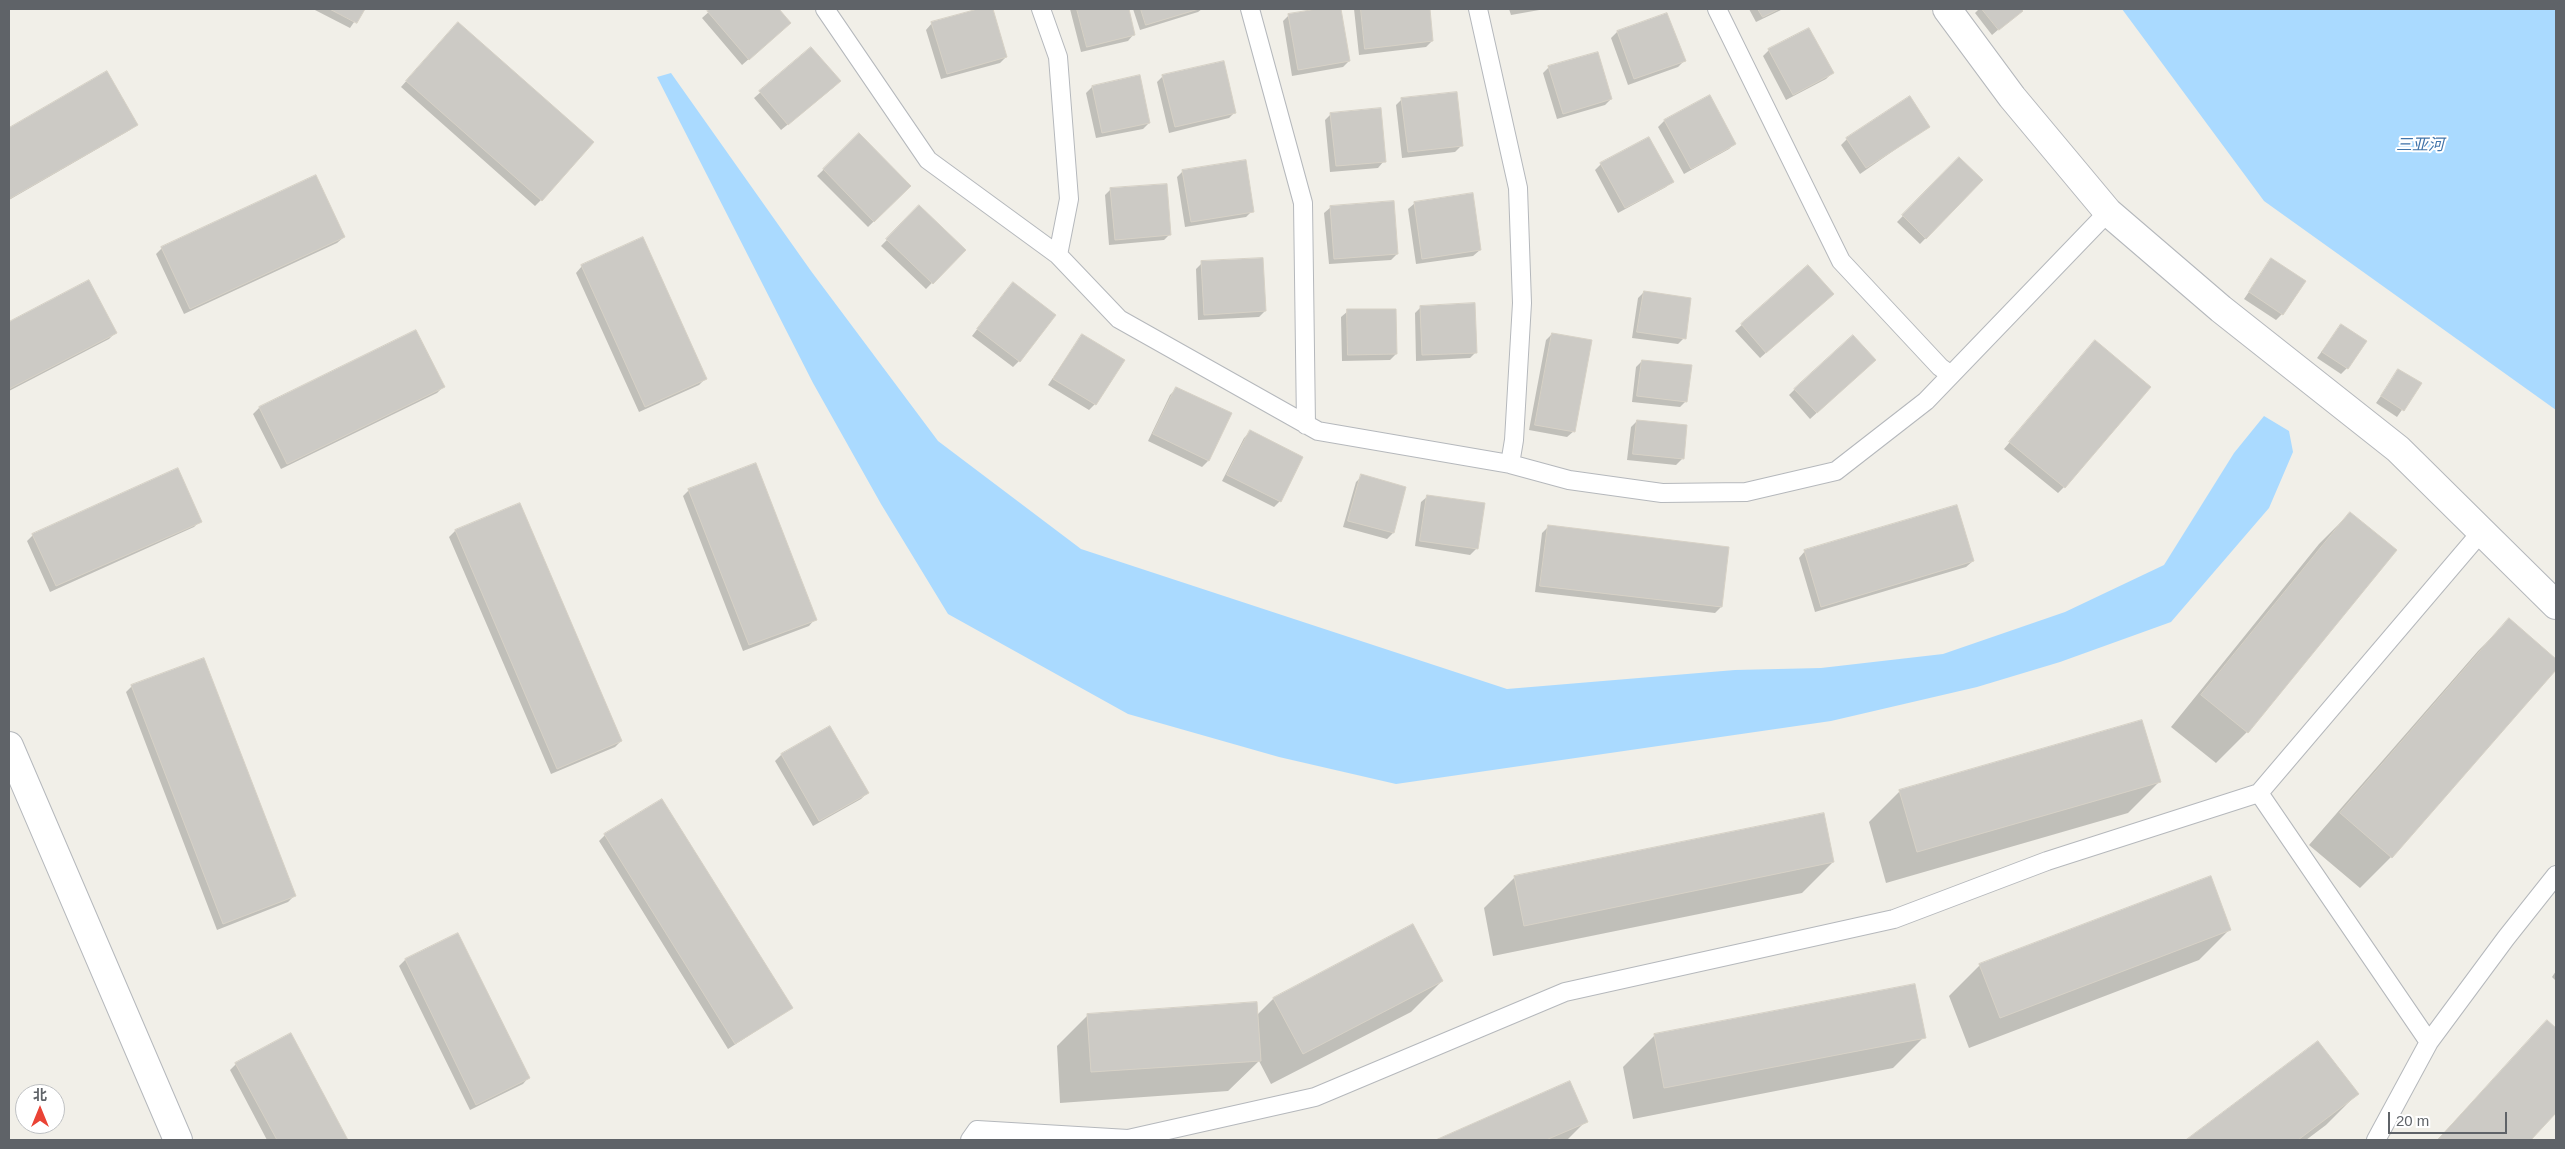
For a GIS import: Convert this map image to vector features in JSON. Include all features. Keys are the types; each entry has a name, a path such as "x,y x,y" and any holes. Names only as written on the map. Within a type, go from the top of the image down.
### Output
{"street":[{"path":"1947,9 2012,97 2108,212 2221,309 2398,450 2556,605"},
{"path":"9,746 178,1140"}],"lane":[{"path":"825,9 928,160 1058,255 1118,319 1318,431 1510,464 1568,480 1662,493 1746,492 1836,471 1926,401 2108,212"},
{"path":"1040,9 1058,57 1069,199 1058,255"},
{"path":"1250,9 1302,203 1306,425"},
{"path":"1478,9 1518,188 1522,303 1514,440 1510,464"},
{"path":"1717,9 1841,261 1940,367 1951,375"},
{"path":"970,1140 977,1130 1128,1139 1315,1097 1565,992 1894,919 2047,861 2259,793 2482,531"},
{"path":"2259,793 2429,1042"},
{"path":"2376,1140 2429,1042 2506,938 2556,876"}],"water":[{"name":"三亚河","path":"2122,9 2556,9 2556,410 2264,201"},
{"path":"671,73 811,271 938,441 1081,549 1507,689 1735,670 1821,668 1943,654 2065,612 2164,565 2234,453 2264,416 2289,431 2293,452 2269,508 2171,622 2060,662 1977,687 1831,721 1396,784 1279,757 1128,714 948,614 881,504 813,383 657,77"}],"building":[{"path":"330,9 365,9 357,23"},
{"path":"710,9 779,9 791,23 749,60 707,11"},
{"path":"978,9 993,9 1007,57 947,74 931,22"},
{"path":"1077,9 1129,9 1135,35 1087,47"},
{"path":"1141,9 1199,9 1146,25"},
{"path":"1317,9 1341,9 1350,61 1298,70 1288,14"},
{"path":"1361,9 1430,9 1433,41 1365,49"},
{"path":"1758,9 1779,9 1763,17"},
{"path":"1982,9 2021,9 2023,11 1999,30"},
{"path":"1667,13 1686,61 1634,79 1617,31"},
{"path":"458,22 594,142 542,201 406,81"},
{"path":"1809,28 1834,73 1793,95 1768,49"},
{"path":"811,47 841,81 788,125 759,91"},
{"path":"1598,52 1612,99 1563,114 1548,66"},
{"path":"1224,61 1236,113 1175,127 1162,75"},
{"path":"107,71 138,125 9,199 9,128"},
{"path":"1140,75 1150,123 1102,133 1092,86"},
{"path":"1457,92 1463,146 1408,152 1401,98"},
{"path":"1710,95 1736,144 1691,169 1664,120"},
{"path":"1910,96 1930,127 1866,168 1846,138"},
{"path":"1381,108 1386,162 1336,166 1330,113"},
{"path":"859,133 911,186 874,222 823,169"},
{"path":"1649,137 1674,182 1625,208 1600,163"},
{"path":"1959,157 1983,180 1926,239 1902,215"},
{"path":"1246,160 1254,212 1191,222 1182,170"},
{"path":"316,175 345,237 190,309 161,247"},
{"path":"1167,184 1171,235 1115,240 1110,188"},
{"path":"1473,193 1481,250 1422,259 1414,202"},
{"path":"1394,201 1398,254 1334,259 1330,206"},
{"path":"919,205 966,250 933,284 886,239"},
{"path":"643,237 707,379 645,407 581,265"},
{"path":"1263,258 1266,311 1204,315 1201,261"},
{"path":"2271,258 2306,281 2283,315 2249,292"},
{"path":"1808,265 1834,294 1766,353 1741,324"},
{"path":"89,280 117,333 9,389 9,322"},
{"path":"1013,282 1056,315 1020,362 977,329"},
{"path":"1644,291 1691,298 1686,339 1637,332"},
{"path":"1475,303 1477,353 1422,355 1420,306"},
{"path":"1347,309 1396,309 1397,354 1348,355"},
{"path":"2341,324 2367,341 2348,369 2322,352"},
{"path":"416,330 445,387 287,464 259,407"},
{"path":"1552,333 1592,340 1575,432 1535,425"},
{"path":"1082,334 1125,360 1096,405 1053,379"},
{"path":"1853,335 1876,360 1817,413 1794,389"},
{"path":"2095,340 2151,387 2065,488 2009,442"},
{"path":"1642,360 1692,365 1687,402 1637,396"},
{"path":"2398,369 2422,383 2404,411 2381,396"},
{"path":"1176,387 1232,413 1209,461 1153,434"},
{"path":"1637,420 1687,425 1684,459 1633,454"},
{"path":"1250,430 1303,457 1281,502 1227,475"},
{"path":"756,463 817,620 749,645 688,489"},
{"path":"178,468 202,522 56,586 32,534"},
{"path":"1361,474 1406,487 1394,533 1348,521"},
{"path":"1427,495 1485,503 1478,549 1420,541"},
{"path":"520,503 622,741 557,769 455,530"},
{"path":"1957,505 1974,561 1821,607 1804,550"},
{"path":"2350,512 2397,550 2248,733 2201,695"},
{"path":"1548,525 1729,547 1722,607 1540,586"},
{"path":"2509,618 2556,659 2556,670 2392,858 2340,813"},
{"path":"204,658 296,896 223,924 131,685"},
{"path":"2142,720 2161,782 1917,852 1899,790"},
{"path":"830,726 869,793 819,821 781,754"},
{"path":"662,799 793,1008 735,1044 604,834"},
{"path":"1824,813 1834,862 1524,926 1514,876"},
{"path":"2211,876 2231,930 2000,1018 1979,964"},
{"path":"1413,924 1443,981 1303,1054 1273,998"},
{"path":"458,933 530,1078 476,1105 405,959"},
{"path":"1915,984 1926,1038 1664,1088 1654,1034"},
{"path":"1257,1002 1261,1061 1091,1072 1087,1014"},
{"path":"2547,1020 2556,1028 2556,1113 2531,1140 2438,1140"},
{"path":"291,1033 348,1140 277,1140 235,1063"},
{"path":"2318,1041 2359,1094 2298,1140 2186,1140"},
{"path":"1570,1081 1588,1122 1546,1140 1436,1140"}]}
